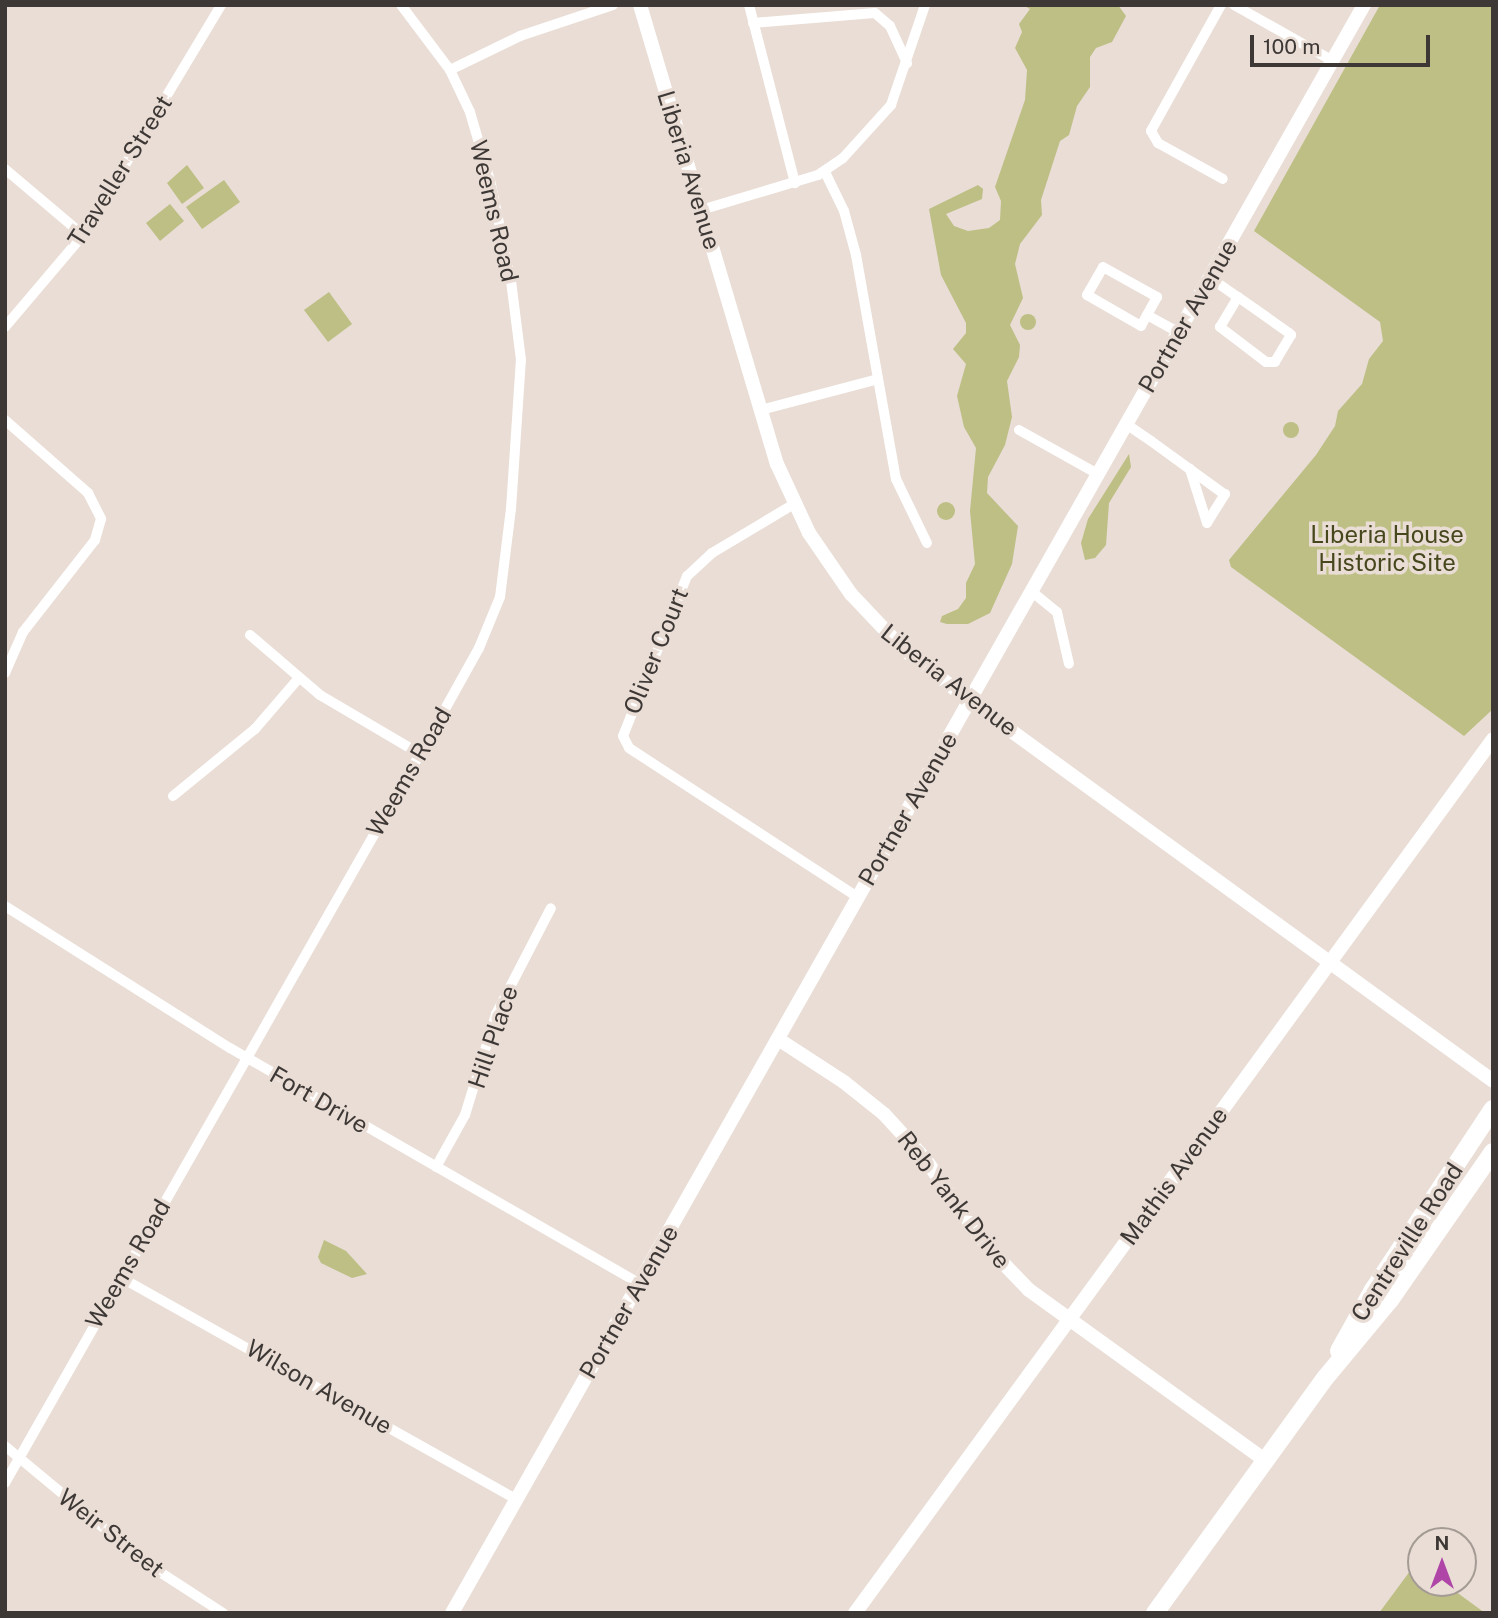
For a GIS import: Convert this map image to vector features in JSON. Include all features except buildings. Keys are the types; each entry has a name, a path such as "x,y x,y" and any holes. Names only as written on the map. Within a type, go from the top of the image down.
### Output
{"highway":[{"name":"Centreville Road","path":"1326,1377 1373,1290 1493,1109"},
{"name":"Centreville Road","path":"1155,1613 1326,1377 1390,1300 1490,1158"}],"street":[{"name":"Traveller Street","path":"5,327 83,235 221,5"},
{"name":"Weems Road","path":"5,1483 420,754 479,648 500,597 520,372 517,321 491,184 470,112 450,69 401,5"},
{"path":"450,69 531,31 613,5"},
{"name":"Liberia Avenue","path":"640,5 761,411 794,504 833,570 875,622 970,701 1493,1081"},
{"path":"749,5 795,183"},
{"path":"701,210 825,172 885,114 907,63 925,5"},
{"path":"1221,5 1150,131 1158,143 1223,179"},
{"path":"1234,5 1333,61"},
{"name":"Portner Avenue","path":"452,1613 1364,5"},
{"path":"752,23 875,13 890,26 907,63"},
{"path":"5,169 83,235"},
{"path":"825,172 844,211 856,255 898,489 927,543"},
{"path":"1103,267 1157,297 1147,315 1141,326 1087,295 1103,267"},
{"path":"1209,277 1238,297 1291,335 1273,363 1220,327 1238,297"},
{"path":"1147,315 1178,332"},
{"path":"761,411 878,379"},
{"path":"5,420 88,494 101,519 95,540 23,632 5,673"},
{"path":"1126,424 1189,469 1225,495 1207,523 1189,469"},
{"path":"1019,430 1098,474"},
{"name":"Oliver Court","path":"794,504 712,553 687,576 623,736 629,748 858,897"},
{"path":"1031,591 1057,612 1069,664"},
{"path":"250,635 298,679 420,754"},
{"path":"173,796 255,729 298,679"},
{"name":"Mathis Avenue","path":"855,1613 1493,739"},
{"name":"Fort Drive","path":"5,906 246,1058 640,1284"},
{"name":"Hill Place","path":"436,1167 465,1115 496,1014 551,908"},
{"name":"Reb Yank Drive","path":"778,1040 844,1082 884,1114 926,1160 994,1256 1069,1320 1265,1460"},
{"name":"Wilson Avenue","path":"120,1277 517,1500"},
{"name":"Weir Street","path":"5,1446 146,1563 222,1613"}],"green space":[{"path":"1023,5 1118,5 1126,16 1112,42 1096,48 1090,57 1090,87 1077,106 1069,135 1060,141 1041,200 1042,215 1020,244 1015,264 1023,298 1010,325 1020,345 1019,357 1007,381 1012,417 1005,445 988,477 987,493 1018,526 1012,564 990,613 968,624 947,624 940,622 942,616 958,609 966,598 966,583 975,564 970,511 976,448 964,427 957,396 966,364 953,349 966,333 966,323 941,275 929,209 978,185 983,189 982,199 946,214 954,226 968,231 989,228 1000,220 1001,201 995,187 1025,100 1027,70 1015,48 1022,32 1019,24 1030,9"},
{"name":"Liberia House Historic Site","path":"1380,5 1493,5 1493,709 1464,736 1231,567 1229,560 1316,455 1335,426 1338,411 1362,384 1369,359 1383,341 1380,322 1254,231"},
{"path":"187,165 204,188 182,204 167,183"},
{"path":"224,180 240,202 202,229 186,207"},
{"path":"170,204 184,221 160,241 146,223"},
{"path":"329,292 352,324 328,342 304,310"},
{"path":"1025,314 1031,314 1036,322 1034,328 1025,330 1020,325 1020,319"},
{"path":"1288,422 1294,422 1299,430 1297,436 1288,438 1283,433 1283,427"},
{"path":"1129,454 1131,467 1109,503 1106,545 1095,558 1085,560 1081,543 1088,519"},
{"path":"946,502 952,505 955,511 952,517 946,520 940,517 937,511 940,505"},
{"path":"324,1240 346,1251 367,1274 352,1278 321,1263 318,1257"},
{"path":"1407,1575 1407,1597 1463,1597 1485,1613 1379,1613"}]}
